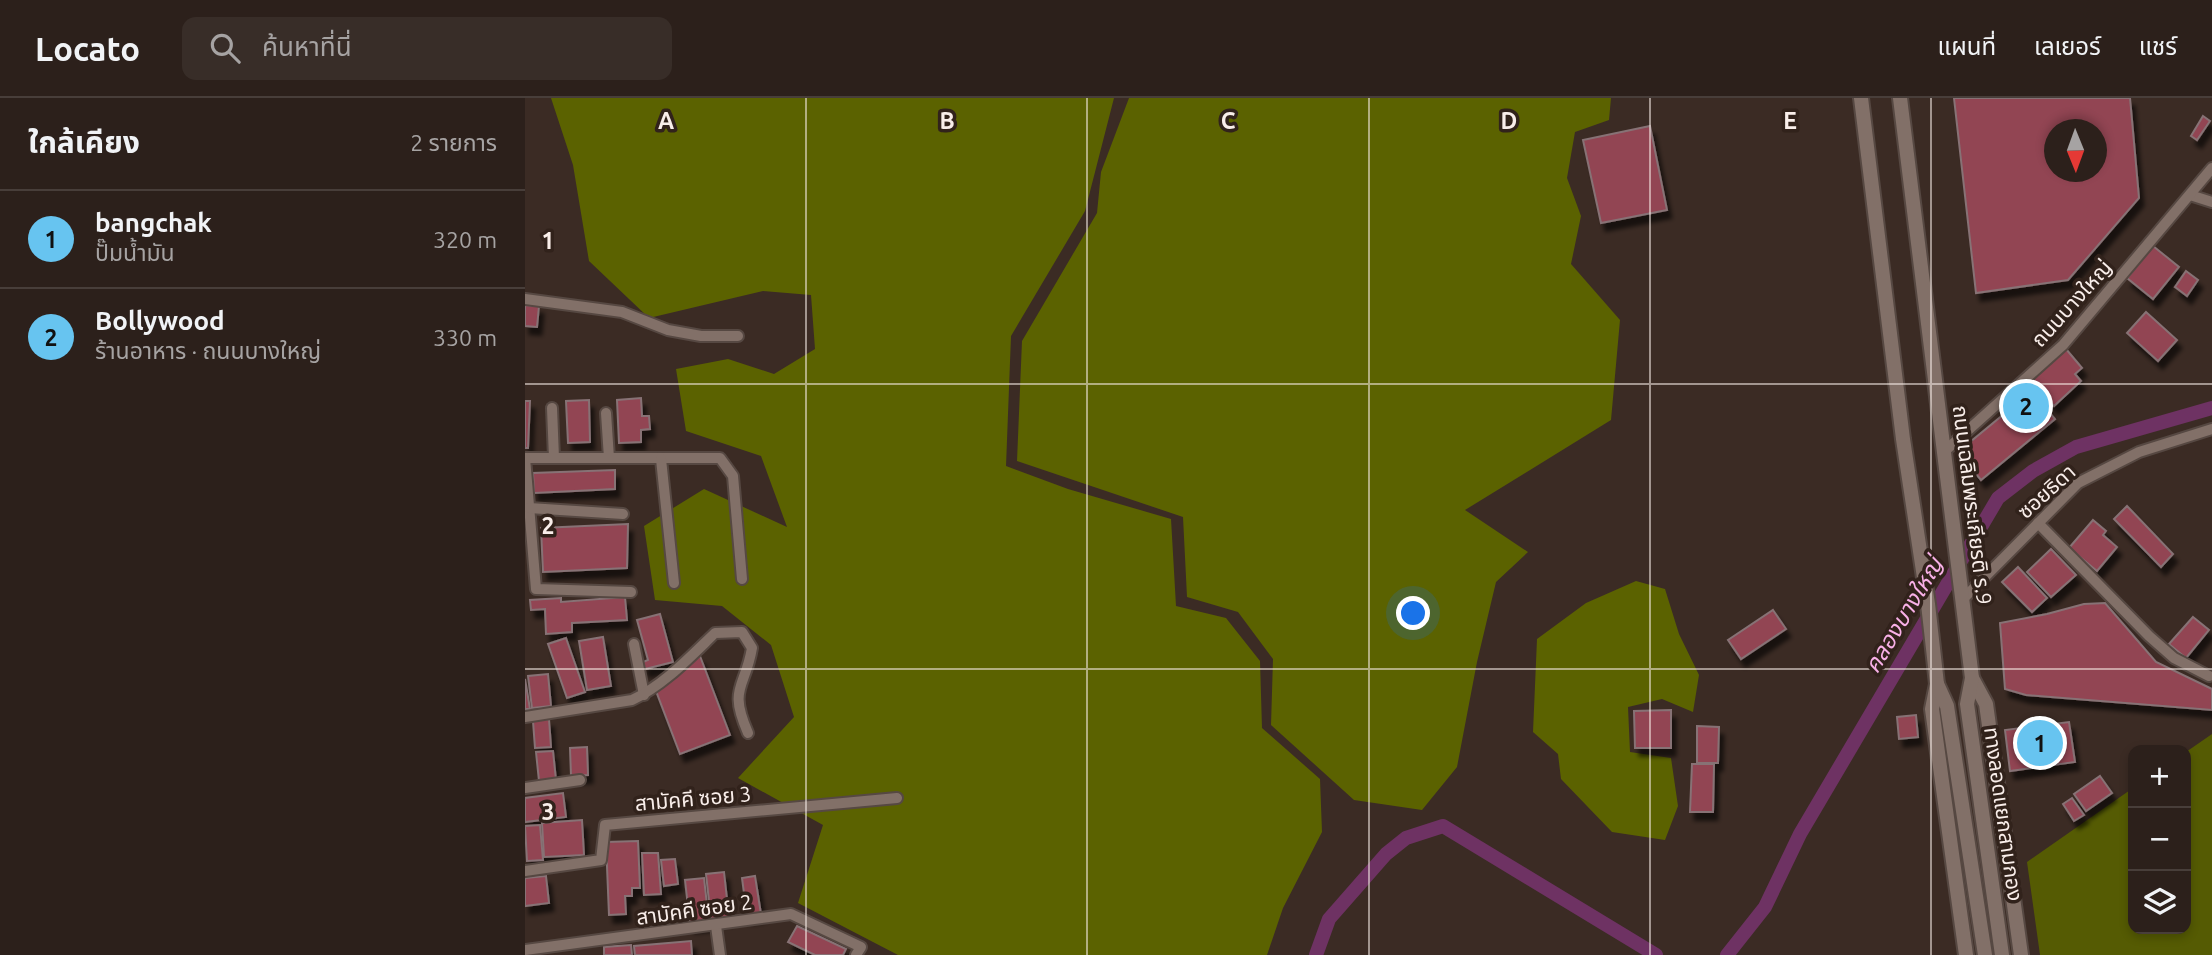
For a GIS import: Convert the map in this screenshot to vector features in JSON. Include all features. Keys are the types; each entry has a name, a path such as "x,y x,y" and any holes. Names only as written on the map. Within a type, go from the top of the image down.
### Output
{"main road":[{"path":"1861,98 1903,439 1928,604 1937,684 1932,709 1966,955"},
{"name":"ถนนเฉลิมพระเกียรติ ร.9","path":"1900,98 1946,450 1972,678 1986,704 2021,955"},
{"name":"ทางลอดแยกสามกอง","path":"1972,678 1967,704 2002,955"},
{"name":"ทางลอดแยกสามกอง","path":"1937,684 1947,706 1985,955"}],"street":[{"name":"ถนนบางใหญ่","path":"1946,450 2063,345 2212,168"},
{"path":"2190,195 2212,202"},
{"path":"525,299 622,312 667,330 701,336 738,336"},
{"path":"552,408 554,458"},
{"path":"606,413 609,458"},
{"name":"ซอยธิดา","path":"1964,598 2078,483 2139,452 2212,429"},
{"path":"631,592 536,589 525,458 720,458 733,476 742,579"},
{"path":"661,459 674,583"},
{"path":"529,508 623,514"},
{"path":"2038,523 2149,636 2174,657 2209,676"},
{"path":"525,717 632,700 644,695 715,633 743,632 752,648 737,693 740,715 748,733"},
{"path":"634,643 644,695"},
{"path":"525,788 580,780"},
{"name":"สามัคคี ซอย 3","path":"525,871 601,860 605,825 897,799"},
{"name":"สามัคคี ซอย 2","path":"525,950 791,914 859,951"},
{"path":"716,926 720,955"}],"shaded area":[{"path":"551,98 1114,98 1085,211 1011,336 1006,466 1068,489 1171,519 1176,606 1226,618 1260,661 1262,728 1320,779 1322,832 1283,908 1267,955 898,955 798,903 823,825 738,778 794,717 771,645 722,606 655,600 644,526 704,489 787,527 761,456 686,431 676,369 728,359 774,374 815,349 811,295 763,291 649,318 589,261 573,165"},
{"path":"1129,98 1611,98 1609,120 1575,132 1567,178 1581,216 1571,264 1620,320 1611,420 1465,510 1528,552 1496,582 1457,767 1422,810 1354,800 1271,725 1273,659 1238,612 1187,597 1183,517 1017,461 1022,341 1097,213 1101,172"},
{"path":"1636,581 1665,589 1679,634 1699,675 1693,712 1662,699 1628,707 1630,752 1671,758 1678,806 1665,840 1612,832 1561,779 1558,754 1533,732 1537,639 1586,603"},
{"path":"2212,734 2212,955 2040,955 2027,862 2128,791 2128,934 2191,934 2191,749"}],"building":[{"path":"1954,98 2130,98 2139,198 2068,280 1976,293"},
{"path":"2203,116 2210,121 2197,140 2191,136"},
{"path":"1650,126 1667,210 1601,223 1583,140"},
{"path":"2153,246 2179,267 2153,299 2127,278"},
{"path":"2186,271 2198,280 2187,296 2175,287"},
{"path":"525,305 539,306 537,327 525,326"},
{"path":"2146,312 2177,340 2158,361 2127,333"},
{"path":"2066,349 2082,368 2075,374 2081,381 2054,406 2031,380"},
{"path":"2032,391 2055,419 1981,480 1958,452"},
{"path":"641,398 642,416 649,416 650,429 641,430 641,442 619,443 617,400"},
{"path":"589,400 590,442 568,443 566,401"},
{"path":"525,401 530,401 528,448 525,448"},
{"path":"615,470 615,489 534,493 533,473"},
{"path":"2127,506 2173,554 2161,567 2114,519"},
{"path":"2093,520 2106,531 2103,535 2117,547 2097,571 2069,548"},
{"path":"628,524 627,568 543,572 541,528"},
{"path":"2051,549 2076,575 2051,597 2027,572"},
{"path":"2018,567 2047,598 2032,612 2002,582"},
{"path":"625,597 627,620 572,623 572,632 546,634 545,609 531,610 530,600 561,598 561,602"},
{"path":"2105,603 2156,662 2212,689 2212,710 2026,695 2005,689 2000,623 2084,604"},
{"path":"1773,610 1786,629 1741,659 1728,640"},
{"path":"660,614 673,662 645,669 643,662 648,660 637,620"},
{"path":"2193,617 2209,630 2186,658 2169,644"},
{"path":"603,637 611,686 587,690 579,641"},
{"path":"566,638 585,692 567,698 548,644"},
{"path":"700,656 730,735 680,754 656,691"},
{"path":"548,674 551,706 532,708 528,676"},
{"path":"525,679 530,709 525,709"},
{"path":"1671,710 1671,748 1635,748 1634,711"},
{"path":"1916,715 1918,737 1899,739 1897,717"},
{"path":"549,719 551,747 535,748 533,721"},
{"path":"2069,722 2075,762 2010,771 2005,730"},
{"path":"1697,726 1719,727 1718,763 1697,763"},
{"path":"587,747 588,775 571,776 570,748"},
{"path":"553,751 556,780 539,781 536,752"},
{"path":"1692,764 1714,764 1713,812 1690,812"},
{"path":"2100,776 2112,793 2086,811 2074,794"},
{"path":"563,793 566,817 525,822 525,798"},
{"path":"2072,798 2084,815 2074,821 2063,804"},
{"path":"582,820 584,855 544,857 542,823"},
{"path":"540,825 543,860 527,861 525,826"},
{"path":"638,841 640,888 632,888 632,896 625,896 626,914 609,915 606,842"},
{"path":"642,853 658,853 661,894 644,895"},
{"path":"675,859 678,884 664,886 661,860"},
{"path":"724,872 729,917 711,919 706,874"},
{"path":"546,876 549,903 525,906 525,878"},
{"path":"755,876 761,914 747,916 742,878"},
{"path":"704,878 709,923 690,925 685,880"},
{"path":"797,926 846,949 843,955 815,955 788,942"},
{"path":"691,941 692,955 635,955 634,946"},
{"path":"631,945 632,955 604,955 604,947"}],"waterway":[{"name":"คลองบางใหญ่","path":"1727,955 1765,907 1800,834 1998,498 2033,471 2076,447 2212,408"},
{"path":"1316,955 1329,919 1386,854 1406,838 1443,826 1656,955"}],"place":[{"name":"Bollywood","path":"2026,406"},
{"name":"bangchak","path":"2040,743"}]}
